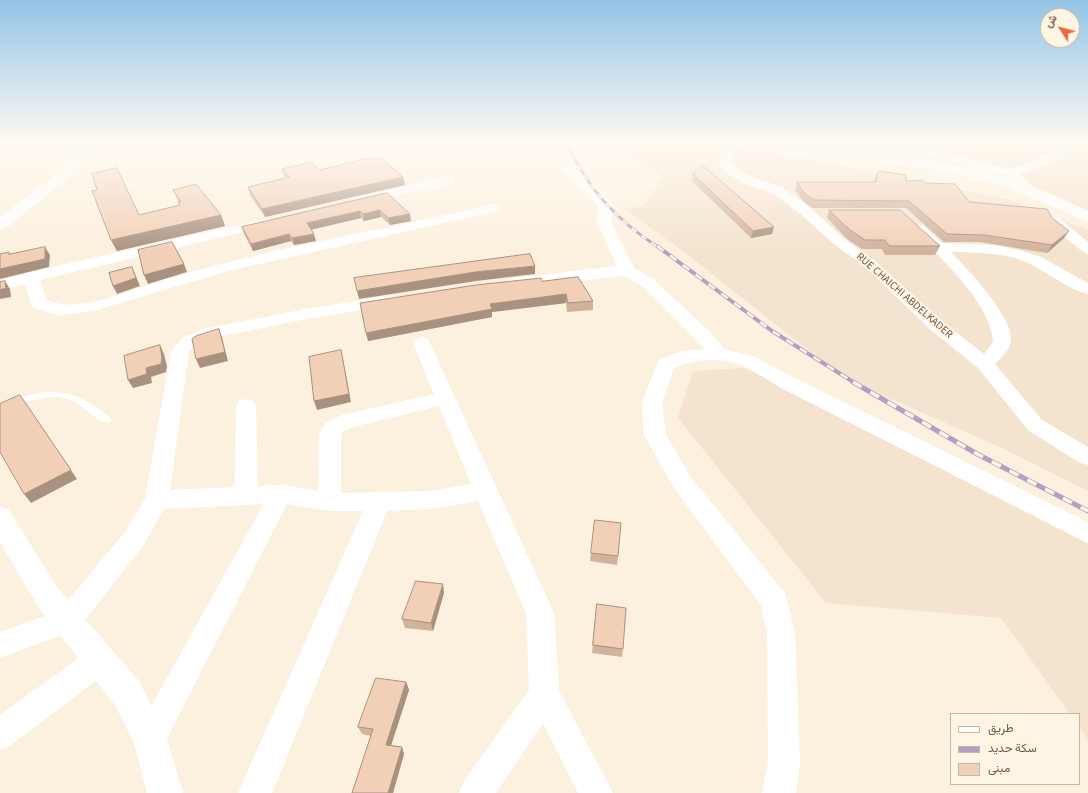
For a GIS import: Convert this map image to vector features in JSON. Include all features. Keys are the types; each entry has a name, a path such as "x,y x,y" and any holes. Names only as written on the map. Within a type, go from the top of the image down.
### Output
{"street":[{"path":"0,225 57,180"},
{"path":"348,204 449,180"},
{"path":"582,180 606,206 604,222 628,272"},
{"name":"RUE CHAICHI ABDELKADER","path":"748,180 777,190 808,213 868,262 938,327 985,364 1035,425 1088,457"},
{"path":"993,180 1028,190 1088,217"},
{"path":"1019,180 1028,190"},
{"path":"32,277 38,302 50,309 78,309 155,288 223,267 424,226 493,208"},
{"path":"1072,209 1088,213"},
{"path":"808,213 831,213"},
{"path":"0,285 286,218"},
{"path":"907,218 939,246 982,296 1001,330 1002,342 985,364"},
{"path":"1054,221 1088,249"},
{"path":"939,246 970,250 992,249 1027,257 1088,289"},
{"path":"492,286 613,271 628,272 648,283 705,337 720,354"},
{"path":"0,645 68,620 134,539 157,500 180,351 185,343 196,337 224,330 306,314 406,298"},
{"path":"422,343 485,491 540,613 544,694 596,793"},
{"path":"779,793 784,763 781,633 774,601 682,482 655,435 652,402 666,364 682,357 720,354 746,360 788,383 1088,533"},
{"path":"329,502 330,434 333,428 342,422 446,398"},
{"path":"246,406 247,496"},
{"path":"157,500 281,494 329,502 379,502 431,500 485,491"},
{"path":"150,739 281,494"},
{"path":"255,793 379,502"},
{"path":"0,518 47,596 127,693 150,739 165,793"},
{"path":"0,734 100,660"},
{"path":"476,793 544,694"}],"lane":[{"path":"0,408 9,404 52,394 73,398 106,419"}],"shaded area":[{"path":"661,180 912,180 1007,199 1088,230 1088,491 1004,449 878,393 819,359 683,251 624,209 644,206"},
{"path":"771,180 796,180 803,184 780,185"},
{"path":"986,180 1088,180 1088,216"},
{"path":"761,187 781,199 756,203 736,189"},
{"path":"745,368 1088,544 1088,739 1080,727 1080,713 1069,713 1001,618 826,603 678,418 693,371"}],"building":[{"path":"94,180 123,180 139,215 180,205 178,202 181,202 173,190 196,184 221,215 111,240 92,191 97,190"},
{"path":"277,180 390,180 262,209 248,187"},
{"path":"699,180 719,180 774,227 753,231"},
{"path":"876,180 922,180 925,183 955,184 969,202 1047,209 1052,218 1069,231 1052,245 984,235 947,234 909,201 814,200 805,194 797,182 876,182"},
{"path":"387,193 410,214 388,218 380,210 363,214 360,211 307,223 314,234 292,238 289,234 251,244 242,227"},
{"path":"829,210 900,210 940,246 889,246 885,240 865,240 850,230"},
{"path":"172,242 184,264 144,275 138,250"},
{"path":"45,247 45,259 0,269 0,254 9,252 9,254"},
{"path":"530,254 535,266 475,272 357,291 354,278"},
{"path":"132,267 136,278 113,286 109,273"},
{"path":"578,277 593,301 568,303 566,294 490,304 492,309 366,333 360,303 476,285 541,278 542,281"},
{"path":"5,281 6,288 0,290 0,282"},
{"path":"219,329 225,352 196,359 192,339 196,336"},
{"path":"160,345 162,358 161,364 146,368 147,374 128,380 124,356"},
{"path":"341,350 349,394 314,401 309,357"},
{"path":"20,395 71,470 24,494 0,452 0,404"},
{"path":"595,520 621,523 618,556 591,553"},
{"path":"416,581 443,584 431,623 402,619"},
{"path":"597,604 626,608 623,649 593,645"},
{"path":"376,678 406,682 386,745 402,747 388,793 352,793 373,729 358,727"}],"railway":[{"path":"588,180 617,215 658,247"},
{"path":"657,246 772,331 855,383"},
{"path":"853,382 979,455 1088,511"}]}
